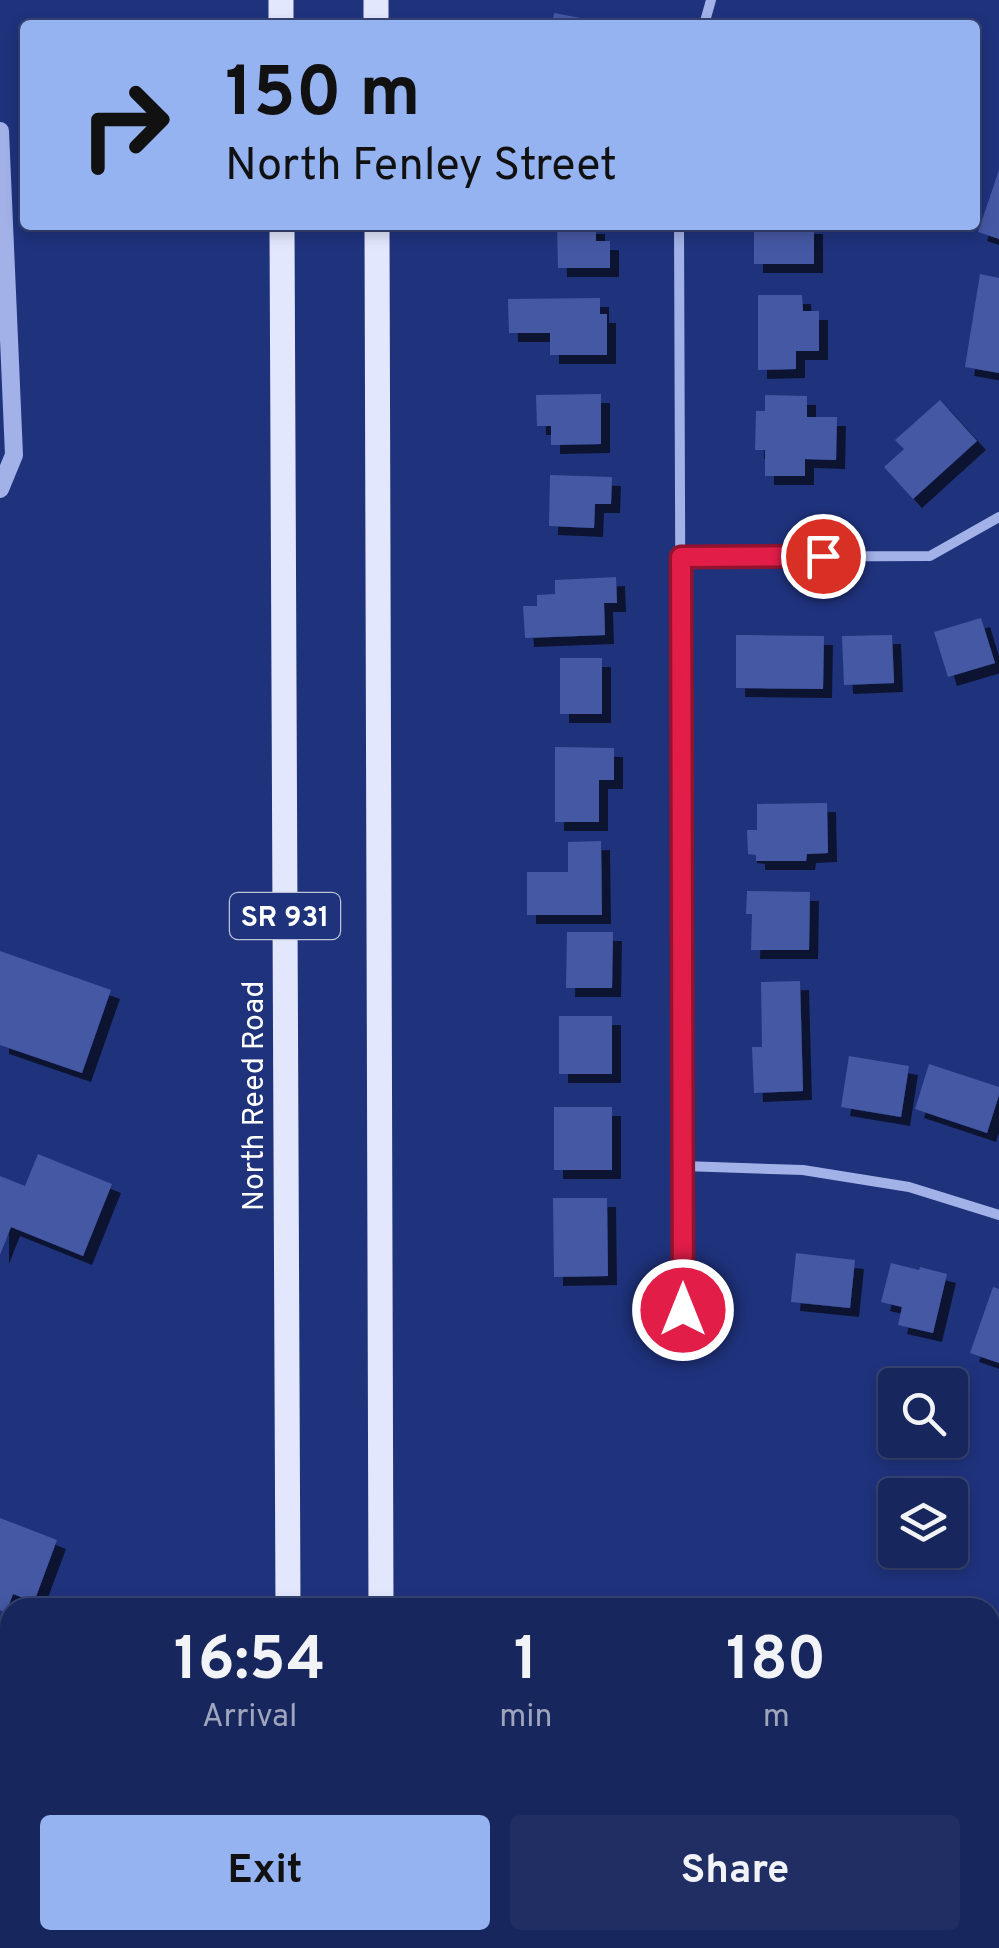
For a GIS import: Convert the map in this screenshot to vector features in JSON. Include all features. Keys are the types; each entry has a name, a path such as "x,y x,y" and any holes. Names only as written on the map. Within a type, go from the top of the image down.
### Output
{"main road":[{"name":"North Reed Road","path":"282,230 288,1598"},
{"name":"SR 931","path":"377,230 381,1598"}],"street":[{"path":"0,131 14,456 0,489"},
{"path":"678,230 683,1310"},
{"path":"681,557 930,556 999,516"},
{"path":"683,1166 803,1170 909,1188 999,1215"}],"building":[{"path":"554,13 591,20 553,20"},
{"path":"999,170 999,239 978,232"},
{"path":"557,230 596,230 596,241 610,241 610,268 558,268"},
{"path":"754,230 814,230 814,264 754,264"},
{"path":"980,274 999,278 999,373 965,367"},
{"path":"758,295 802,295 803,311 819,311 819,351 796,351 796,369 758,370"},
{"path":"600,298 600,314 607,314 607,355 550,355 550,333 509,333 508,299"},
{"path":"601,394 601,444 551,445 551,426 537,426 536,395"},
{"path":"765,395 807,396 807,417 837,417 836,460 805,459 805,476 765,476 765,450 755,450 756,411 765,411"},
{"path":"940,400 977,441 913,499 884,467 904,449 895,440"},
{"path":"550,475 612,477 611,504 595,504 594,528 549,526"},
{"path":"616,577 617,603 604,603 605,635 525,638 523,606 537,606 537,595 555,594 555,580"},
{"path":"981,618 995,663 948,677 934,632"},
{"path":"736,635 824,636 823,689 736,688"},
{"path":"892,635 894,683 844,685 842,636"},
{"path":"560,658 602,658 602,714 560,714"},
{"path":"555,747 614,748 614,780 599,780 599,822 555,822"},
{"path":"827,803 828,853 807,854 806,861 756,861 756,855 748,854 747,830 757,830 757,804"},
{"path":"601,841 602,915 527,915 527,872 568,872 568,842"},
{"path":"747,891 810,892 809,950 751,950 752,914 746,914"},
{"path":"567,932 613,932 612,988 566,988"},
{"path":"0,951 111,990 82,1073 0,1045"},
{"path":"800,981 803,1091 754,1093 752,1047 762,1047 761,982"},
{"path":"559,1016 612,1016 612,1074 559,1074"},
{"path":"849,1056 909,1066 901,1117 841,1107"},
{"path":"929,1064 999,1087 987,1133 915,1109"},
{"path":"554,1107 612,1107 612,1170 554,1170"},
{"path":"38,1154 112,1184 83,1256 11,1227 0,1255 0,1176 25,1186"},
{"path":"553,1198 607,1198 608,1276 554,1277"},
{"path":"796,1253 855,1260 850,1308 791,1302"},
{"path":"891,1263 947,1274 933,1333 898,1325 902,1307 881,1302"},
{"path":"993,1287 999,1289 999,1363 970,1353"},
{"path":"0,1518 57,1540 35,1598 13,1594 12,1598 0,1598"}],"route":[{"path":"683,1310 681,557 823,556"}]}
